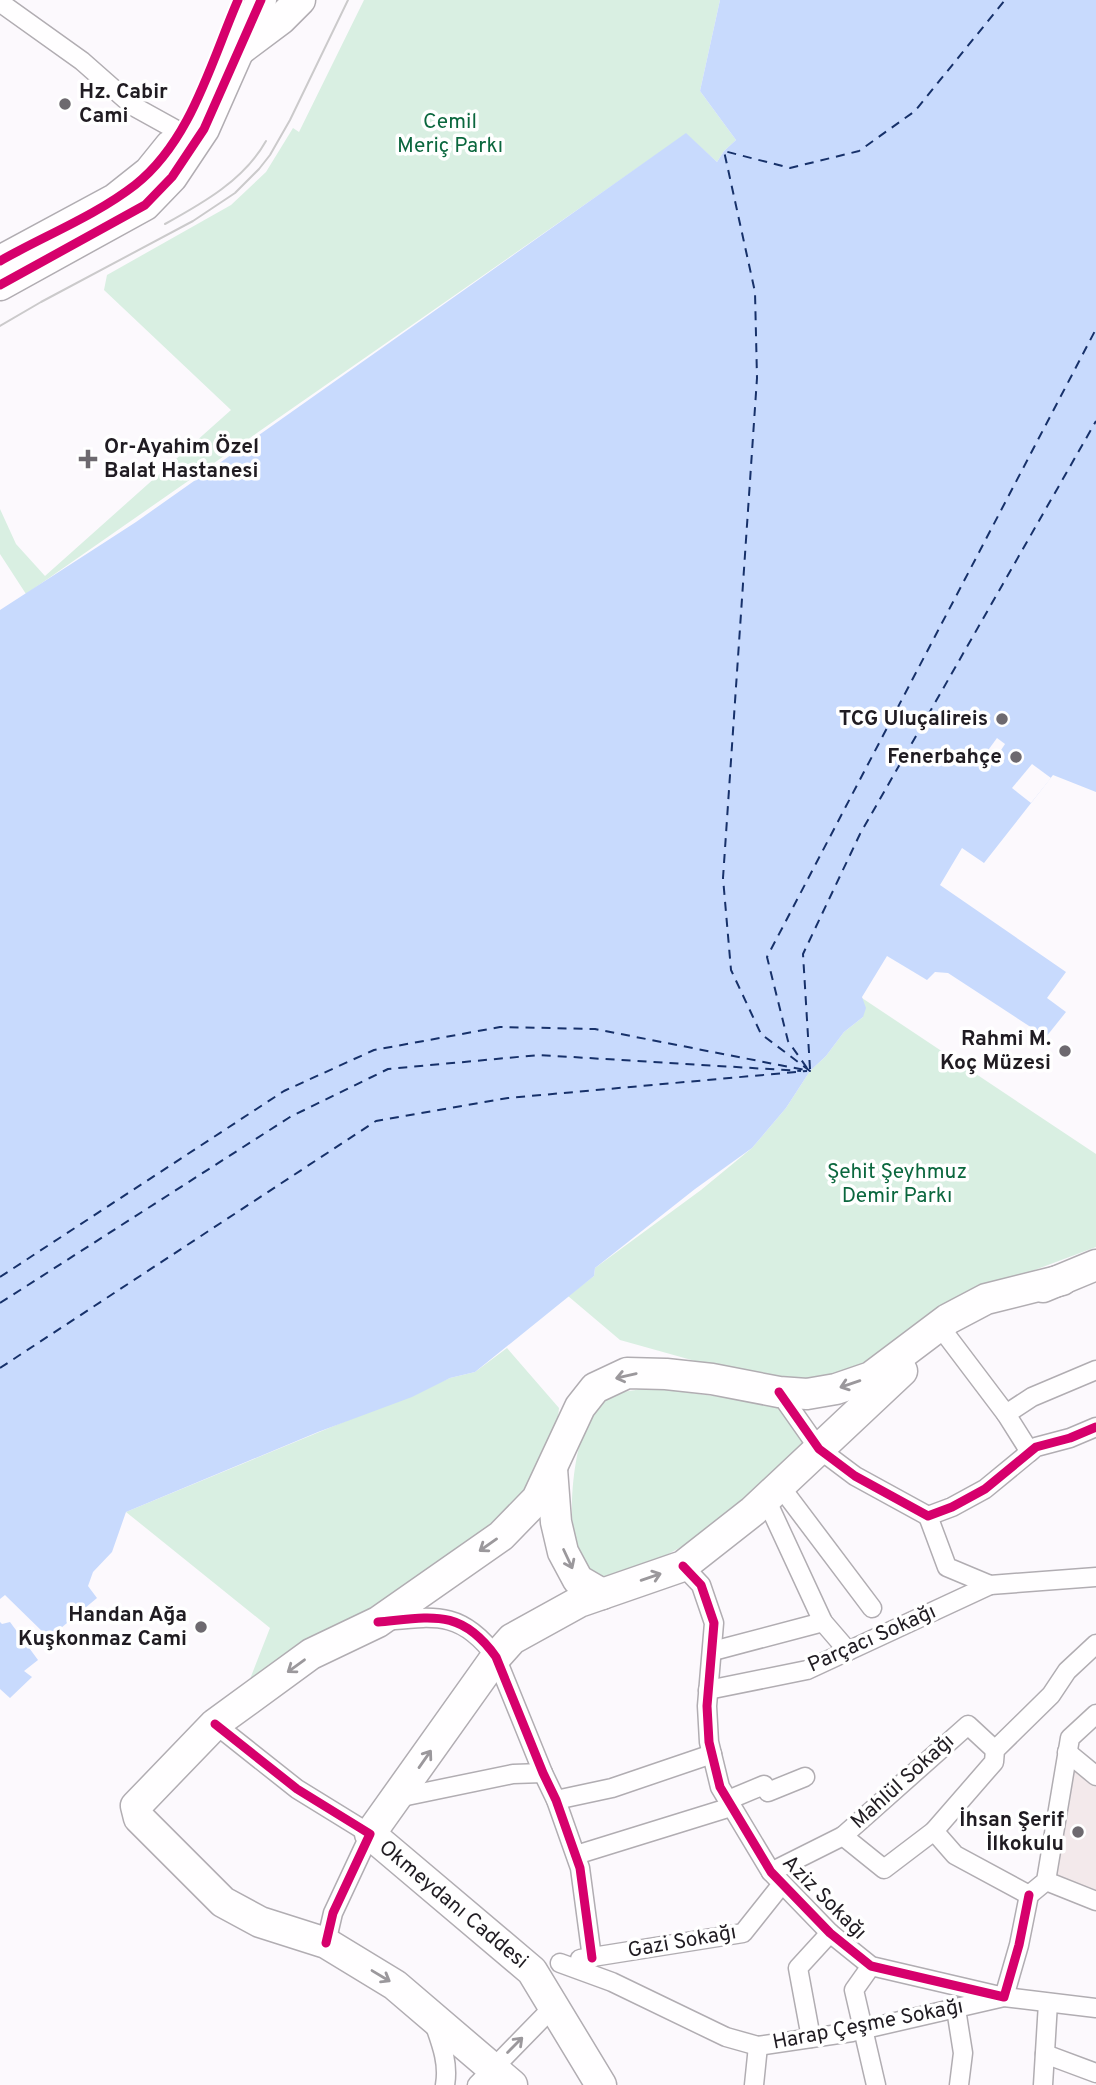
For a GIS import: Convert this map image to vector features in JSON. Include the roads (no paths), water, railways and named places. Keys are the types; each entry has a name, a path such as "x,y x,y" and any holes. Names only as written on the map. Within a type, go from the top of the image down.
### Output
{"main road":[{"path":"0,261 115,199 136,184 161,159 192,109 238,0"},
{"path":"0,285 145,205 172,177 196,144 223,90 261,0"},
{"path":"238,52 281,19 300,0"},
{"path":"494,2079 395,1985 326,1943 260,1922 223,1902 139,1818 136,1806 215,1724 312,1654 378,1622 501,1536 537,1499 580,1407 595,1388 627,1373 666,1374 779,1392 807,1394 835,1389 871,1377 947,1318 986,1298 1095,1269"},
{"path":"370,1834 496,1657 512,1639 579,1602 683,1566 773,1493 895,1376 971,1316 1062,1279"},
{"path":"552,1469 556,1522 564,1552 578,1580 602,1594"},
{"name":"Okmeydanı Caddesi","path":"370,1834 532,1971 601,2085"}],"street":[{"path":"4,6 82,61 133,106 180,132"},
{"path":"947,1336 1006,1413 1030,1452"},
{"path":"1006,1413 1032,1397 1096,1370"},
{"path":"779,1392 819,1449 855,1476 928,1516 947,1567 990,1585 1096,1577"},
{"path":"928,1516 952,1507 985,1489 1036,1447 1070,1438 1096,1427"},
{"path":"773,1493 872,1608"},
{"path":"773,1493 823,1622 848,1651"},
{"name":"Aziz Sokağı","path":"683,1566 701,1585 714,1623 708,1690 709,1742 720,1787 776,1878 830,1933 871,1966 1004,1997"},
{"name":"Parçacı Sokağı","path":"708,1690 807,1670 990,1585"},
{"path":"378,1622 432,1617 461,1623 485,1642 496,1657 576,1855 592,1958"},
{"path":"713,1651 823,1622"},
{"path":"776,1878 843,1836 884,1869 934,1831 994,1762 995,1750 1051,1695 1067,1671 1096,1644"},
{"path":"1004,1997 1019,1945 1029,1895 1046,1881 1070,1738 1096,1714"},
{"path":"215,1724 297,1789 370,1834 333,1913 326,1943"},
{"name":"Mahlül Sokağı","path":"843,1836 968,1725 995,1750"},
{"path":"1067,1752 1096,1776"},
{"path":"556,1800 612,1788 712,1754"},
{"path":"397,1798 513,1774 542,1773"},
{"path":"576,1855 729,1804 764,1786 768,1792 804,1777"},
{"path":"934,1831 955,1855 1029,1895"},
{"name":"Gazi Sokağı","path":"560,1963 743,1933 776,1878"},
{"path":"1046,1881 1096,1901"},
{"path":"811,2038 799,1968 830,1933"},
{"path":"532,1971 560,1963"},
{"name":"Harap Çeşme Sokağı","path":"560,1963 612,1982 726,2037 758,2046 864,2029 1004,1997 1096,2008"},
{"path":"871,1966 855,1990 876,2085"},
{"path":"1043,2085 1048,2003"},
{"path":"494,2079 554,2007"},
{"path":"956,2008 963,2053 959,2085"},
{"path":"431,2017 443,2047 447,2075 445,2085"},
{"path":"754,2085 758,2046"},
{"path":"1045,2054 1096,2073"}],"water":[{"path":"720,0 1096,0 1096,792 1053,775 984,863 962,848 940,885 1066,972 1047,998 1066,1012 1046,1037 948,973 935,972 927,980 887,956 862,997 866,1008 863,1017 844,1032 826,1056 810,1071 786,1108 752,1148 595,1268 594,1276 475,1372 450,1378 412,1397 318,1432 126,1512 112,1552 93,1572 88,1586 97,1598 49,1638 5,1595 0,1599 0,610 136,522 686,133 717,162 736,140 700,91"},
{"path":"0,1622 10,1622 38,1660 24,1671 32,1677 10,1698 0,1689"}],"tram line":[{"path":"0,326 193,221 235,193 270,155 290,120 348,0"},
{"path":"165,224 208,199 234,179 257,155 266,141"}],"place":[{"name":"Hz. Cabir Cami","path":"65,104"},
{"name":"Or-Ayahim Özel Balat Hastanesi","path":"88,459"},
{"name":"TCG Uluçalireis","path":"1002,719"},
{"name":"Fenerbahçe","path":"1016,757"},
{"name":"Rahmi M. Koç Müzesi","path":"1065,1051"},
{"name":"Handan Ağa Kuşkonmaz Cami","path":"201,1627"},
{"name":"İhsan Şerif İlkokulu","path":"1078,1832"}],"park label":[{"name":"Cemil Meriç Parkı","path":"450,134"},
{"name":"Şehit Şeyhmuz Demir Parkı","path":"897,1184"}]}
